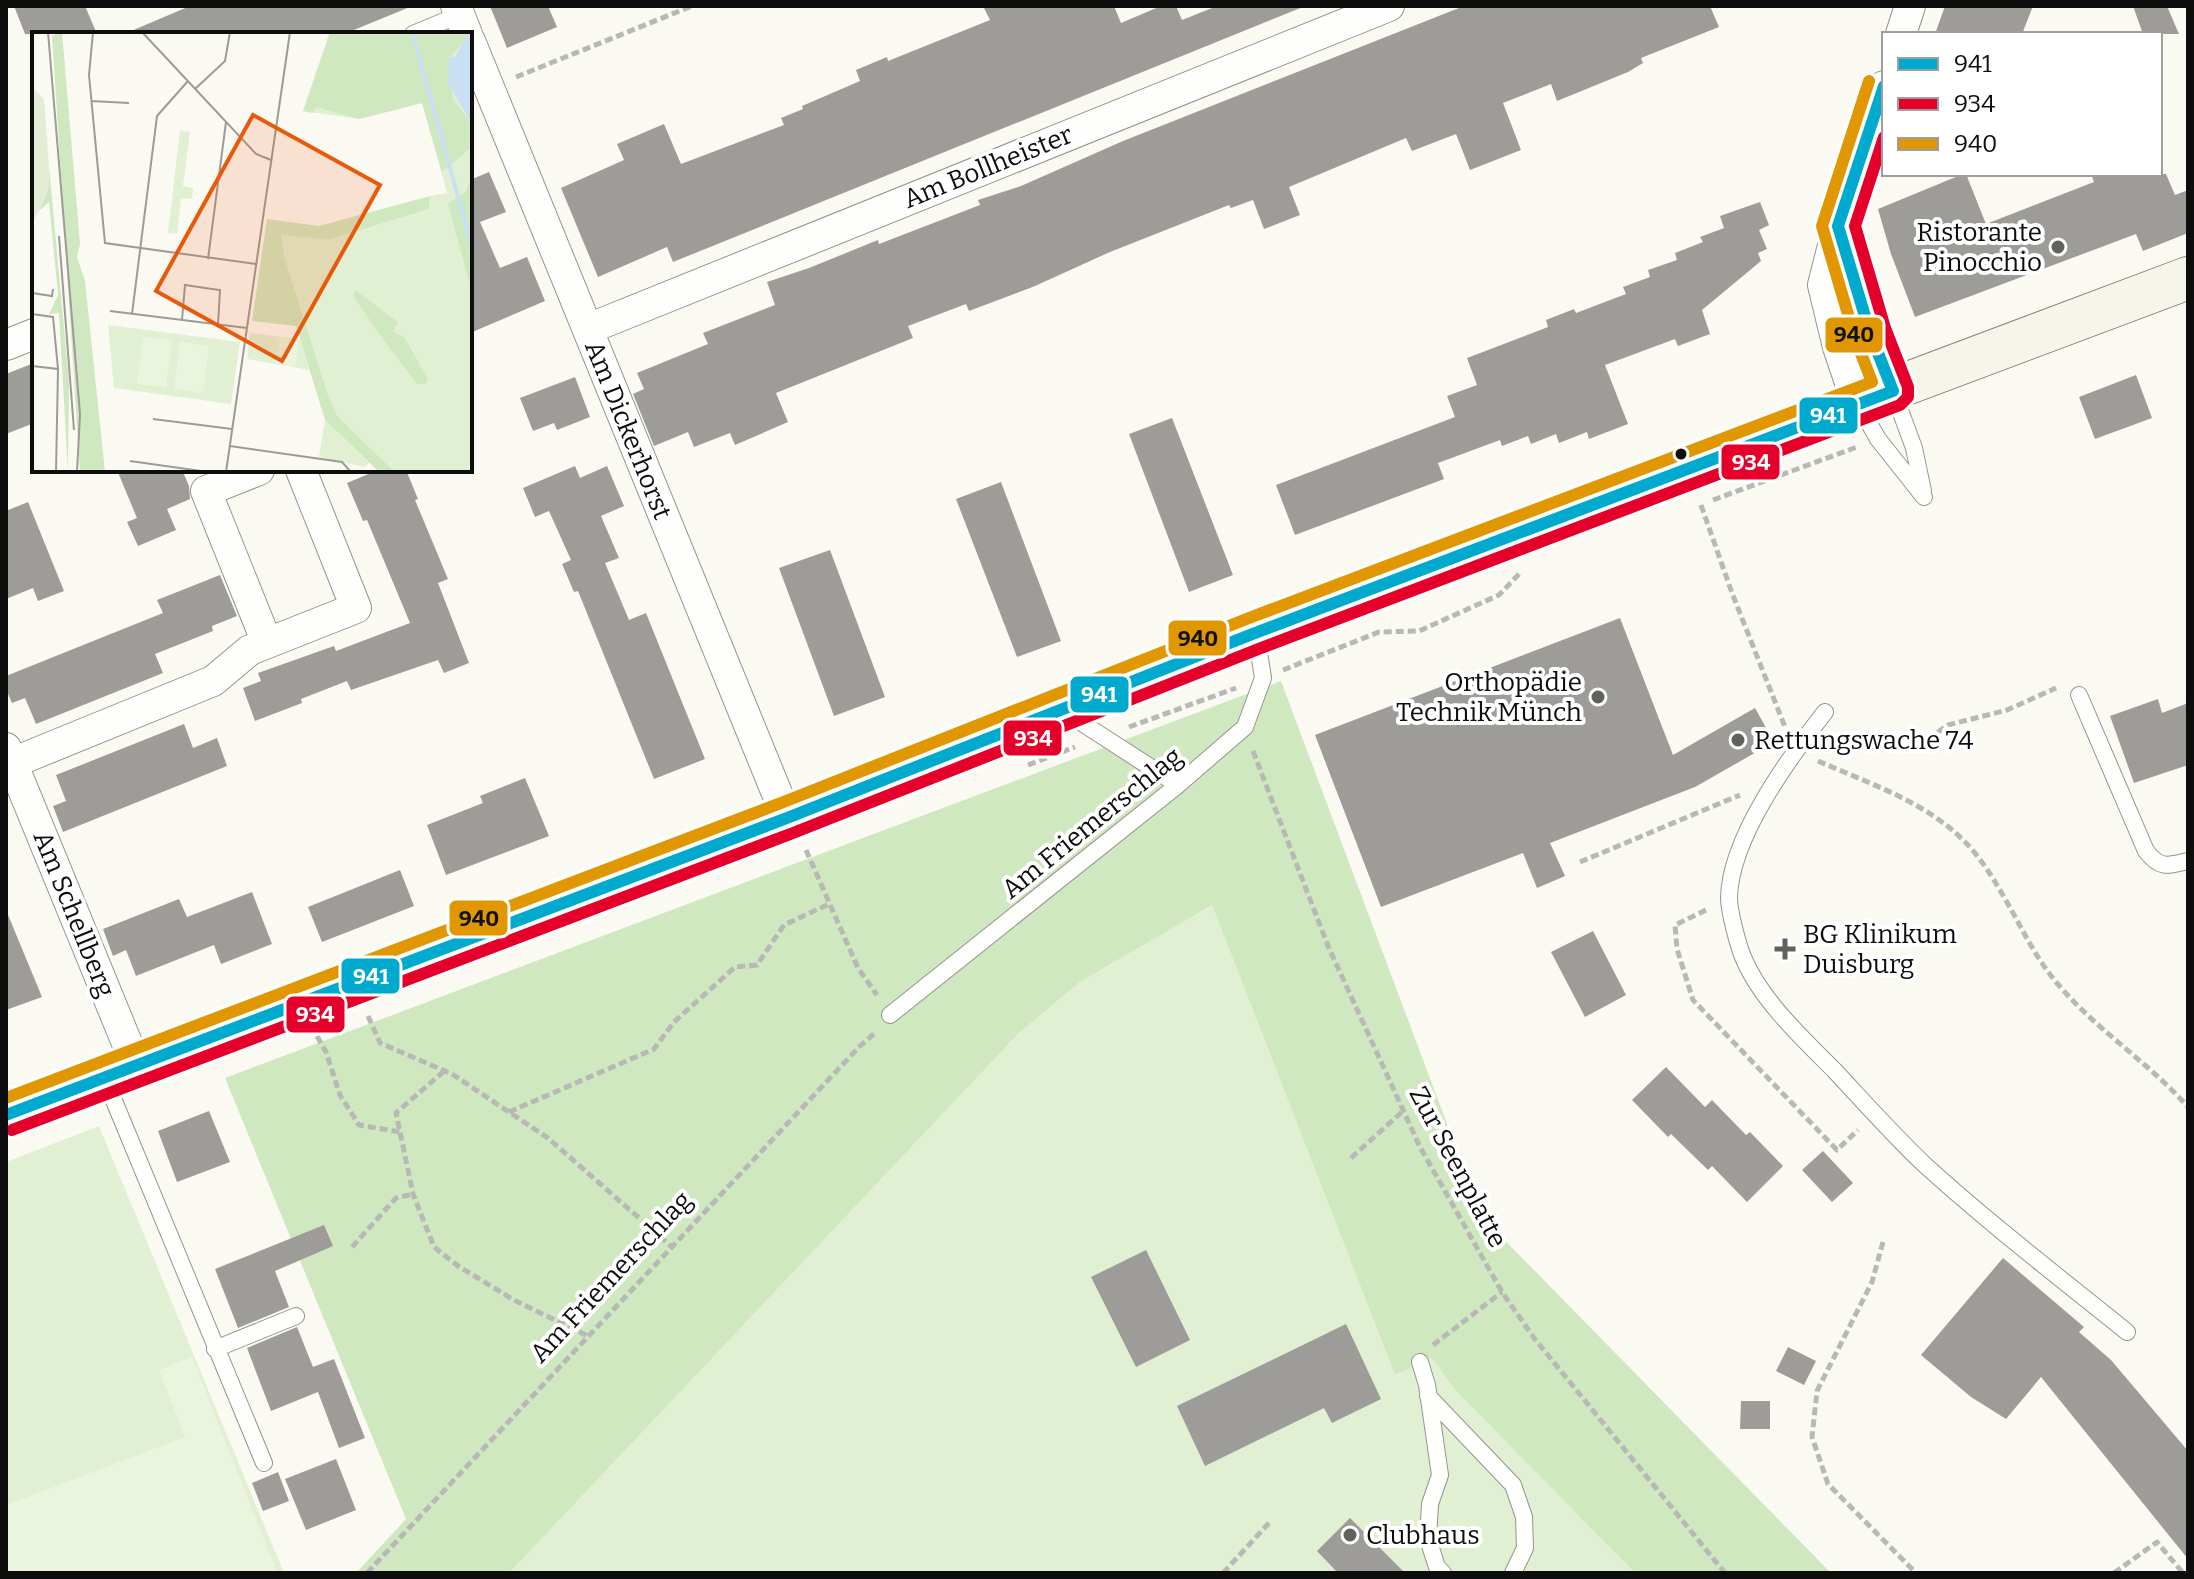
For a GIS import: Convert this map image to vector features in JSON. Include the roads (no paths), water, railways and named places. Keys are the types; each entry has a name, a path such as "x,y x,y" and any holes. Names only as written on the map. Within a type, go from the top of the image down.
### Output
{"main road":[{"path":"6,1115 796,834 1060,709 2188,278"}],"street":[{"name":"Am Bollheister","path":"588,329 1389,6"},
{"path":"1902,32 1910,6"},
{"name":"Am Dickerhorst","path":"472,46 796,834"},
{"path":"1875,397 1870,333 1838,226 1882,92"},
{"path":"6,345 32,335"},
{"path":"254,472 206,491 267,643"},
{"name":"Am Schellberg","path":"121,1072 9,755 213,681 250,650 356,608 302,472"}],"lane":[{"path":"423,32 463,24"},
{"path":"1875,397 1914,448 1924,497 1878,439 1875,397"},
{"name":"Am Friemerschlag","path":"890,1015 1178,785 1245,727 1263,678 1255,633"},
{"path":"2079,695 2146,851 2154,862 2168,865 2188,861"},
{"path":"1060,709 1178,785"},
{"path":"1825,712 1795,751 1745,837 1729,899 1743,957 1790,1025 1926,1165 2127,1332"},
{"path":"121,1072 215,1349 264,1463"},
{"path":"215,1349 296,1316"},
{"path":"1420,1362 1440,1475 1430,1504 1428,1539 1437,1567 1443,1573"},
{"path":"1428,1396 1513,1485 1524,1517 1525,1548 1513,1573"}],"place":[{"name":"Ristorante Pinocchio","path":"2058,247"},
{"name":"Orthopädie Technik Münch","path":"1598,697"},
{"name":"Rettungswache 74","path":"1738,740"},
{"name":"BG Klinikum Duisburg","path":"1785,949"},
{"name":"Clubhaus","path":"1350,1535"}]}
